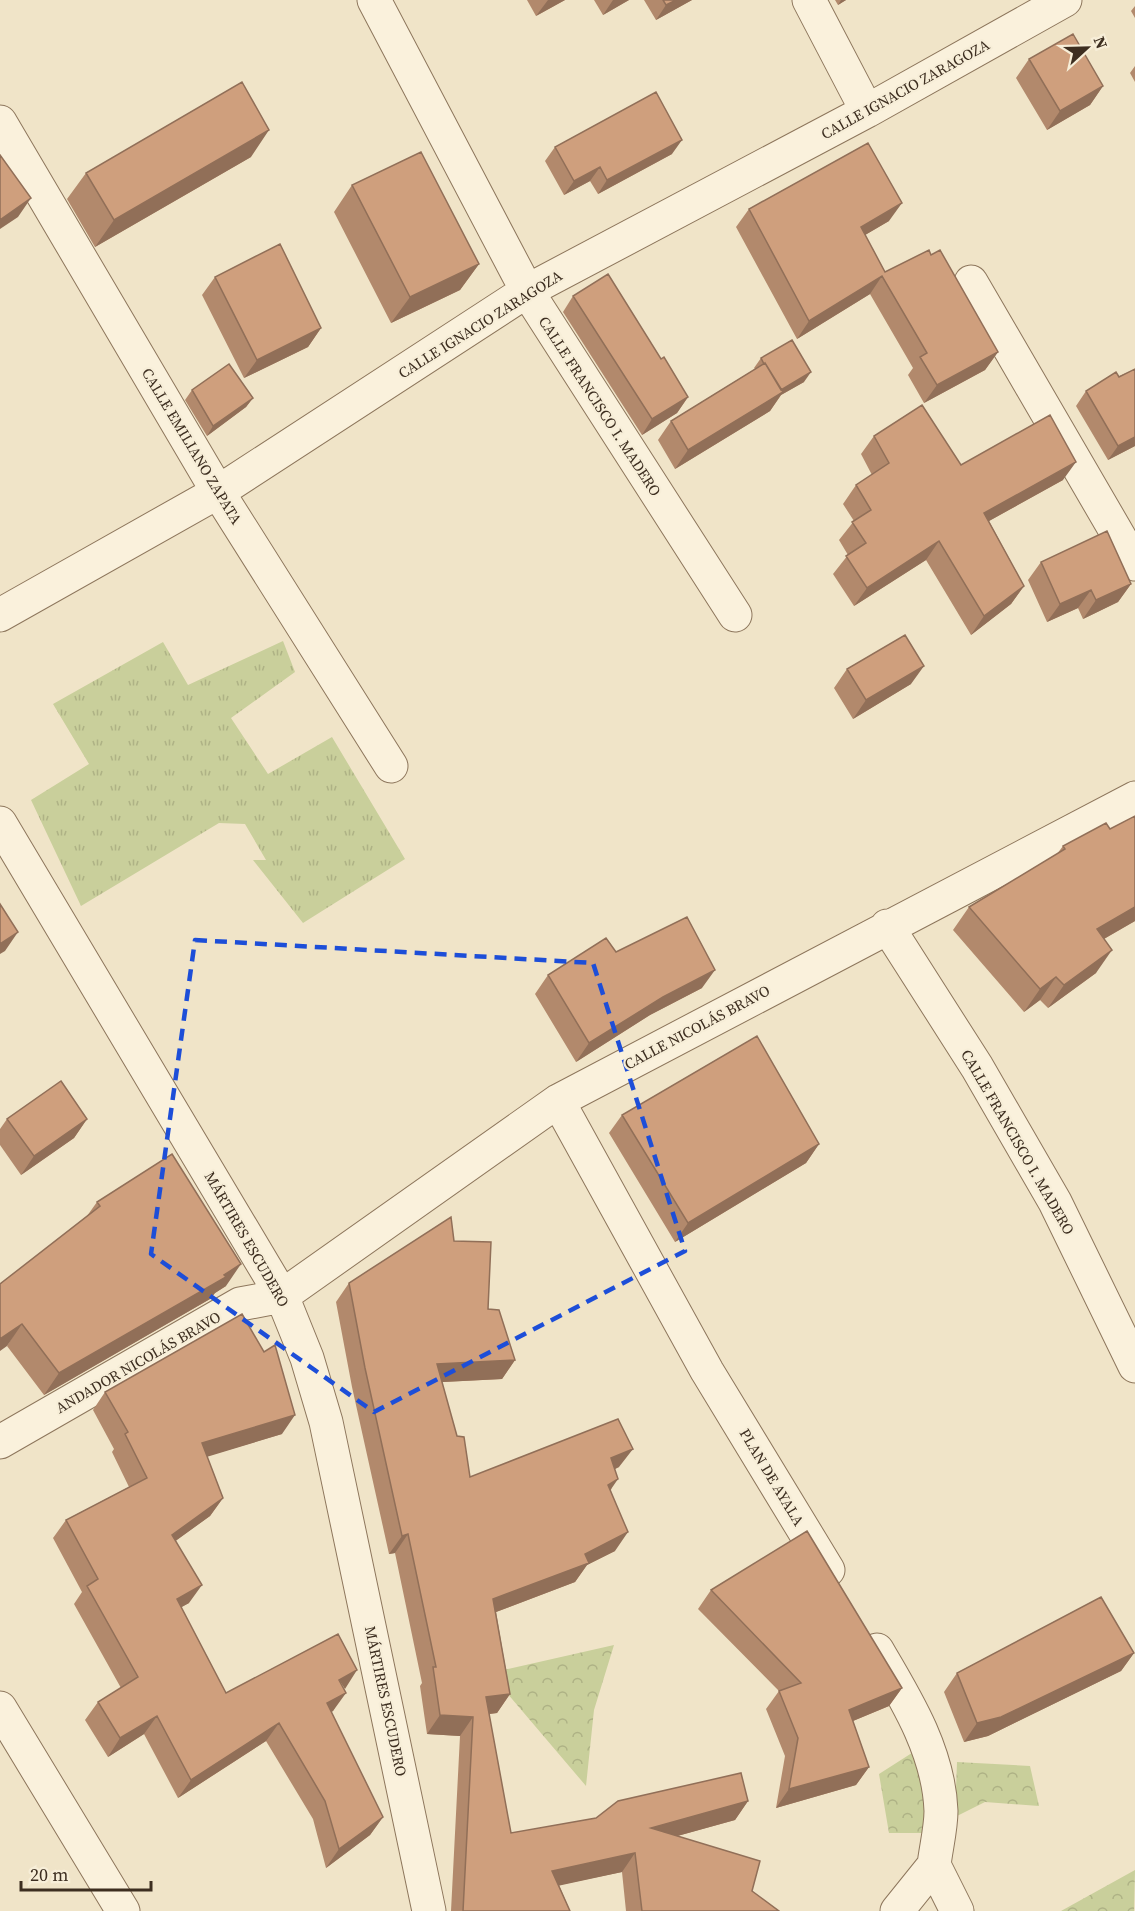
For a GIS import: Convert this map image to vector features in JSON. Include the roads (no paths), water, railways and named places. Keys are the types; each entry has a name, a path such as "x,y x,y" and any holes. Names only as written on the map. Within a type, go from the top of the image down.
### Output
{"street":[{"name":"CALLE FRANCISCO I. MADERO","path":"374,0 527,291 735,615"},
{"path":"810,0 867,111"},
{"name":"CALLE IGNACIO ZARAGOZA","path":"0,615 218,492 527,291 867,111 1065,0"},
{"name":"CALLE EMILIANO ZAPATA","path":"0,122 218,492 391,766"},
{"path":"971,282 1135,564"},
{"name":"CALLE NICOLÁS BRAVO","path":"282,1296 558,1101 887,926 1135,798"},
{"name":"MÁRTIRES ESCUDERO","path":"0,823 282,1296 307,1358 326,1422 429,1911"},
{"name":"CALLE FRANCISCO I. MADERO","path":"887,926 976,1067 1055,1202 1135,1366"},
{"name":"PLAN DE AYALA","path":"558,1101 707,1371 843,1593"},
{"name":"ANDADOR NICOLÁS BRAVO","path":"0,1442 232,1308 240,1304 282,1296"},
{"path":"861,1624 904,1695 931,1754 941,1810 934,1865 897,1911"},
{"path":"0,1708 123,1911"},
{"path":"934,1865 957,1911"}]}
